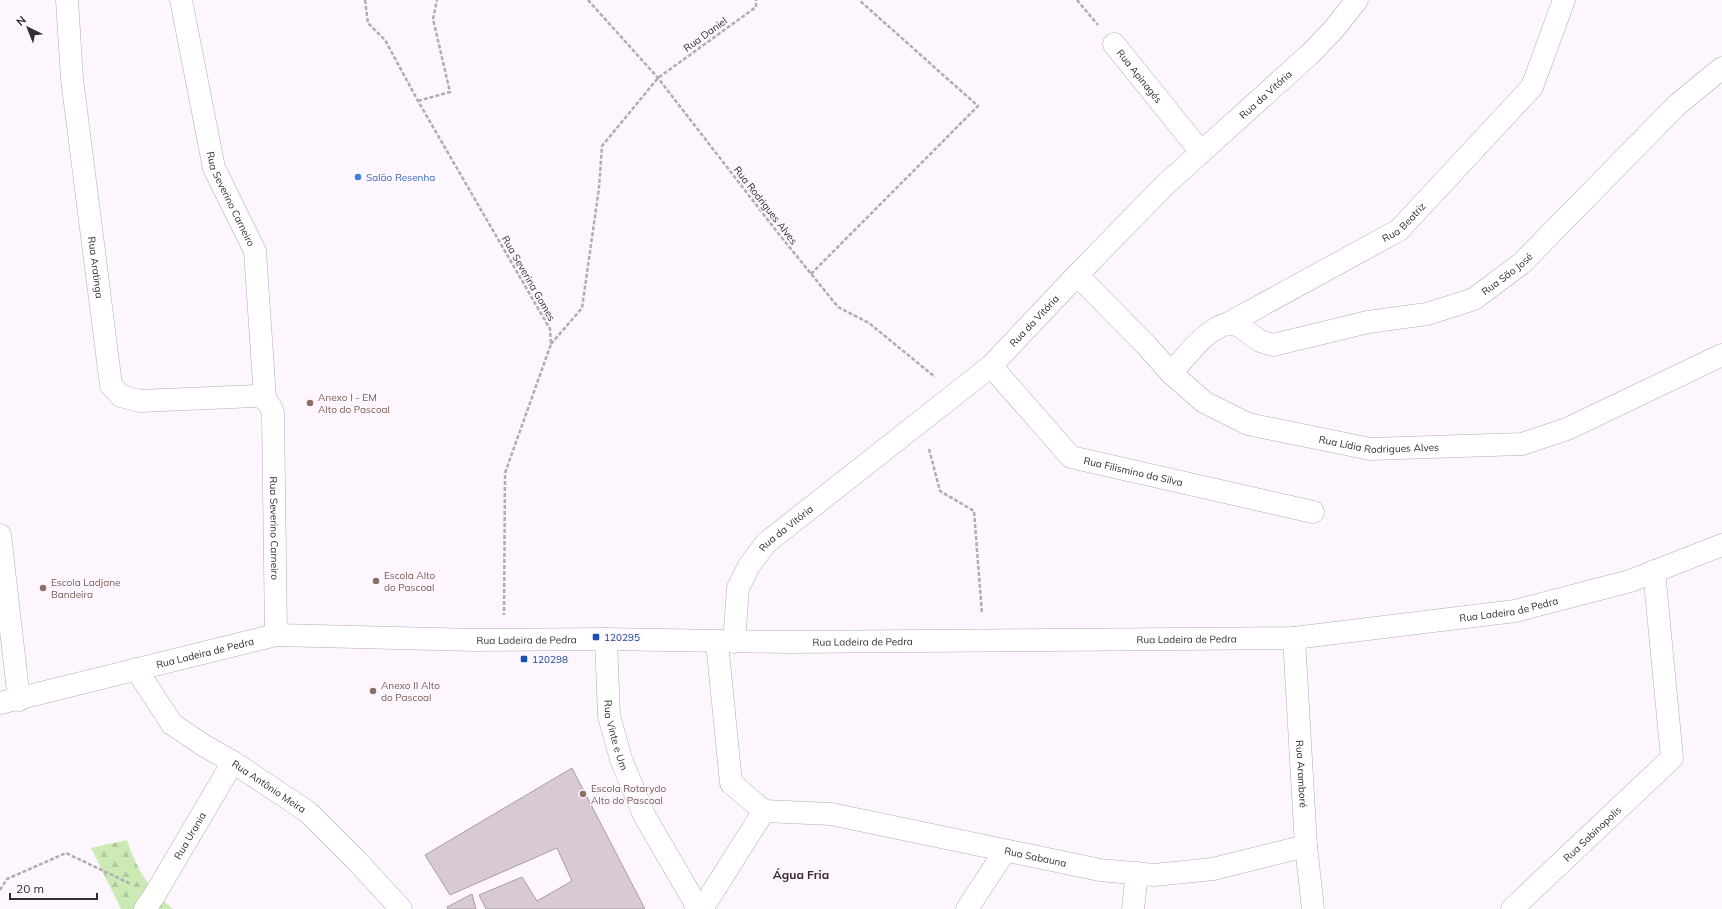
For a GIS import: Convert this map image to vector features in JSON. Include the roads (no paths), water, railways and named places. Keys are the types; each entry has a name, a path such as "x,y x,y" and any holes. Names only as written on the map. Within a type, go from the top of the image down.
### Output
{"street":[{"name":"Rua Aratinga","path":"67,0 72,79 111,385 121,396 140,401 261,397"},
{"name":"Rua Severino Carneiro","path":"181,0 214,168 255,251 261,397 270,405 273,413 276,635"},
{"name":"Rua da Vitória","path":"764,811 731,783 726,642 738,588 749,566 766,543 990,366 1166,184 1310,54 1334,29 1357,0"},
{"name":"Rua Beatriz","path":"1171,373 1207,334 1220,325 1229,323 1399,230 1532,87 1564,0"},
{"name":"Rua Apinagés","path":"1114,44 1201,152"},
{"name":"Rua São José","path":"1229,323 1239,326 1260,341 1273,345 1368,322 1427,314 1474,298 1522,263 1677,105 1722,68"},
{"name":"Rua Lídia Rodrigues Alves","path":"1077,275 1146,345 1171,373 1204,402 1248,424 1370,449 1522,444 1567,429 1722,355"},
{"name":"Rua Filismino da Silva","path":"990,366 1071,457 1313,512"},
{"path":"0,535 10,701"},
{"name":"Rua Ladeira de Pedra","path":"10,701 276,635 504,640 606,639 726,642 1294,638 1515,611 1630,581 1722,545"},
{"name":"Rua Sabinopolis","path":"1512,909 1672,758 1654,571"},
{"name":"Rua Aramboré","path":"1294,638 1306,846 1313,909"},
{"name":"Rua Vinte e Um","path":"606,639 609,716 621,760 644,815 694,901 696,909"},
{"name":"Rua Antônio Meira","path":"136,670 172,724 233,762 308,812 402,909"},
{"name":"Rua Urania","path":"149,903 233,762"},
{"path":"702,909 764,811"},
{"name":"Rua Sabauna","path":"764,811 831,814 1100,870 1154,875 1213,869 1306,846"},
{"path":"967,909 1005,850"},
{"path":"1133,909 1137,873"}],"place":[{"name":"Salão Resenha","path":"358,177"},
{"name":"Anexo I - EM Alto do Pascoal","path":"310,403"},
{"name":"Escola Alto do Pascoal","path":"376,581"},
{"name":"Escola Ladjane Bandeira","path":"43,588"},
{"name":"120295","path":"596,637"},
{"name":"120298","path":"524,659"},
{"name":"Anexo II Alto do Pascoal","path":"373,691"},
{"name":"Escola Rotarydo Alto do Pascoal","path":"583,794"}],"district":[{"name":"Água Fria","path":"801,875"}]}
